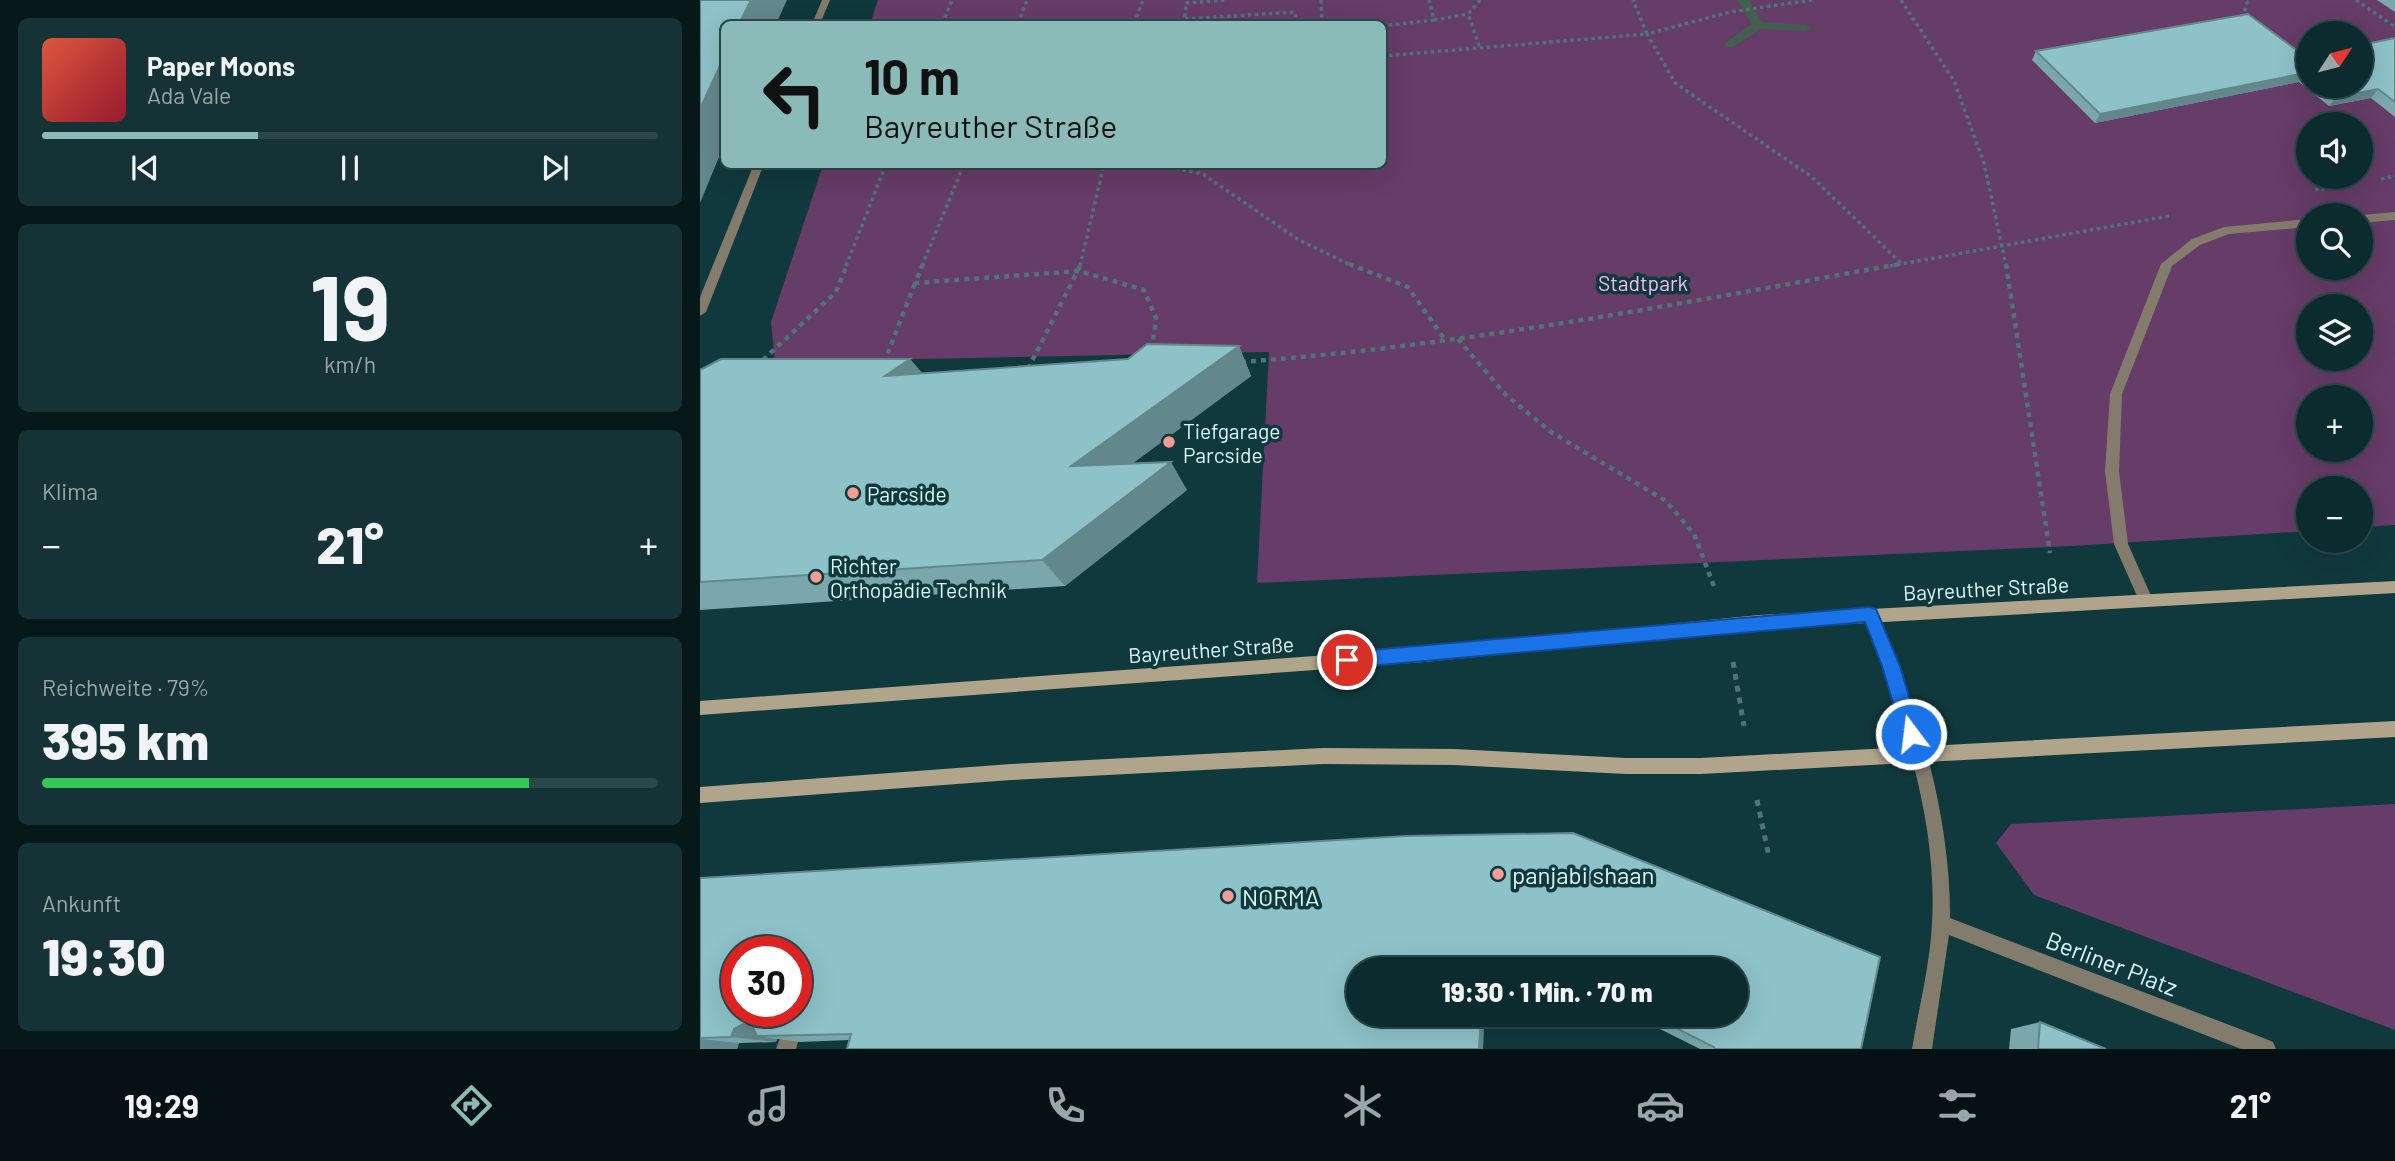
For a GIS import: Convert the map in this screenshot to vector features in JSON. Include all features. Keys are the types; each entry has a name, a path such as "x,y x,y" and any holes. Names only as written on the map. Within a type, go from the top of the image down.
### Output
{"main road":[{"name":"Bayreuther Straße","path":"700,708 1424,655 1724,625 1870,614 2395,587"},
{"path":"700,795 1010,772 1323,756 1454,757 1626,766 1749,764 2395,729"}],"street":[{"path":"817,21 826,0"},
{"path":"700,312 757,168"},
{"path":"2373,218 2395,216"},
{"path":"2146,600 2121,544 2112,471 2116,394 2134,342 2167,264 2196,242 2228,230 2296,224"},
{"path":"1870,614 1891,666 1916,755 1935,828 1941,869 1941,923 1922,1049"},
{"name":"Berliner Platz","path":"1941,923 2266,1049"}],"path":[{"path":"943,21 952,0"},
{"path":"1019,21 1027,0"},
{"path":"1135,21 1143,0"},
{"path":"1226,0 1186,3 1185,19 1295,12 1296,21"},
{"path":"1321,0 1322,21"},
{"path":"1429,0 1434,20"},
{"path":"1386,26 1468,15 1480,0"},
{"path":"1633,0 1647,34 1675,83 1812,177 1904,265"},
{"path":"1386,57 1647,34 1730,12 1812,0"},
{"path":"1901,0 1954,80 1984,163 2003,247 2050,553"},
{"path":"2241,23 2247,2 2244,0"},
{"path":"2356,0 2395,27"},
{"path":"1468,15 1480,48"},
{"path":"760,364 836,292 884,168"},
{"path":"879,374 962,168"},
{"path":"1024,376 1079,271 1103,168"},
{"path":"1174,168 1203,174 1299,240 1332,258 1408,287 1445,340"},
{"path":"1238,363 1297,359 1458,340 2003,247"},
{"path":"915,283 1079,271 1144,290 1156,318 1151,355"},
{"path":"1458,340 1505,394 1551,432 1666,501 1694,534 1713,582 1724,625 1741,700 1749,764 1769,857"}],"green space":[{"name":"Stadtpark","path":"878,0 2395,0 2395,525 2373,526 2373,476 2296,476 2296,532 2072,546 1257,583 1269,352 775,362 771,322 822,168 1386,168 1386,21 871,21"},
{"path":"2395,804 2395,1030 2034,895 1996,843 2011,824"}],"building":[{"path":"700,0 751,0 740,21 721,21 721,64 700,109"},
{"path":"2248,14 2296,50 2296,75 2100,114 2036,51"},
{"path":"2395,38 2395,102 2378,89 2373,90 2373,43"},
{"name":"Parcside","path":"1147,344 1239,346 1071,466 1171,462 1042,560 700,582 700,370 721,359 910,359 885,376 1128,359"},
{"path":"1573,833 1880,957 1861,1049 1714,1049 1674,1027 1748,1027 1748,957 1346,957 1346,1027 1480,1027 1479,1049 847,1049 851,1034 757,1036 753,1027 812,1027 812,936 721,936 721,1027 738,1027 731,1037 700,1038 700,878 1406,836"},
{"path":"2040,1022 2106,1049 2038,1049"}],"waterway":[{"path":"1743,0 1758,25"},
{"path":"1729,45 1758,25"},
{"path":"1758,25 1806,28"}],"place":[{"name":"Tiefgarage Parcside","path":"1169,442"},
{"name":"Parcside","path":"853,493"},
{"name":"Richter Orthopädie Technik","path":"816,577"},
{"name":"panjabi shaan","path":"1498,874"},
{"name":"NORMA","path":"1228,896"}],"route":[{"path":"1347,660 1870,614 1891,666 1911,734"}]}
